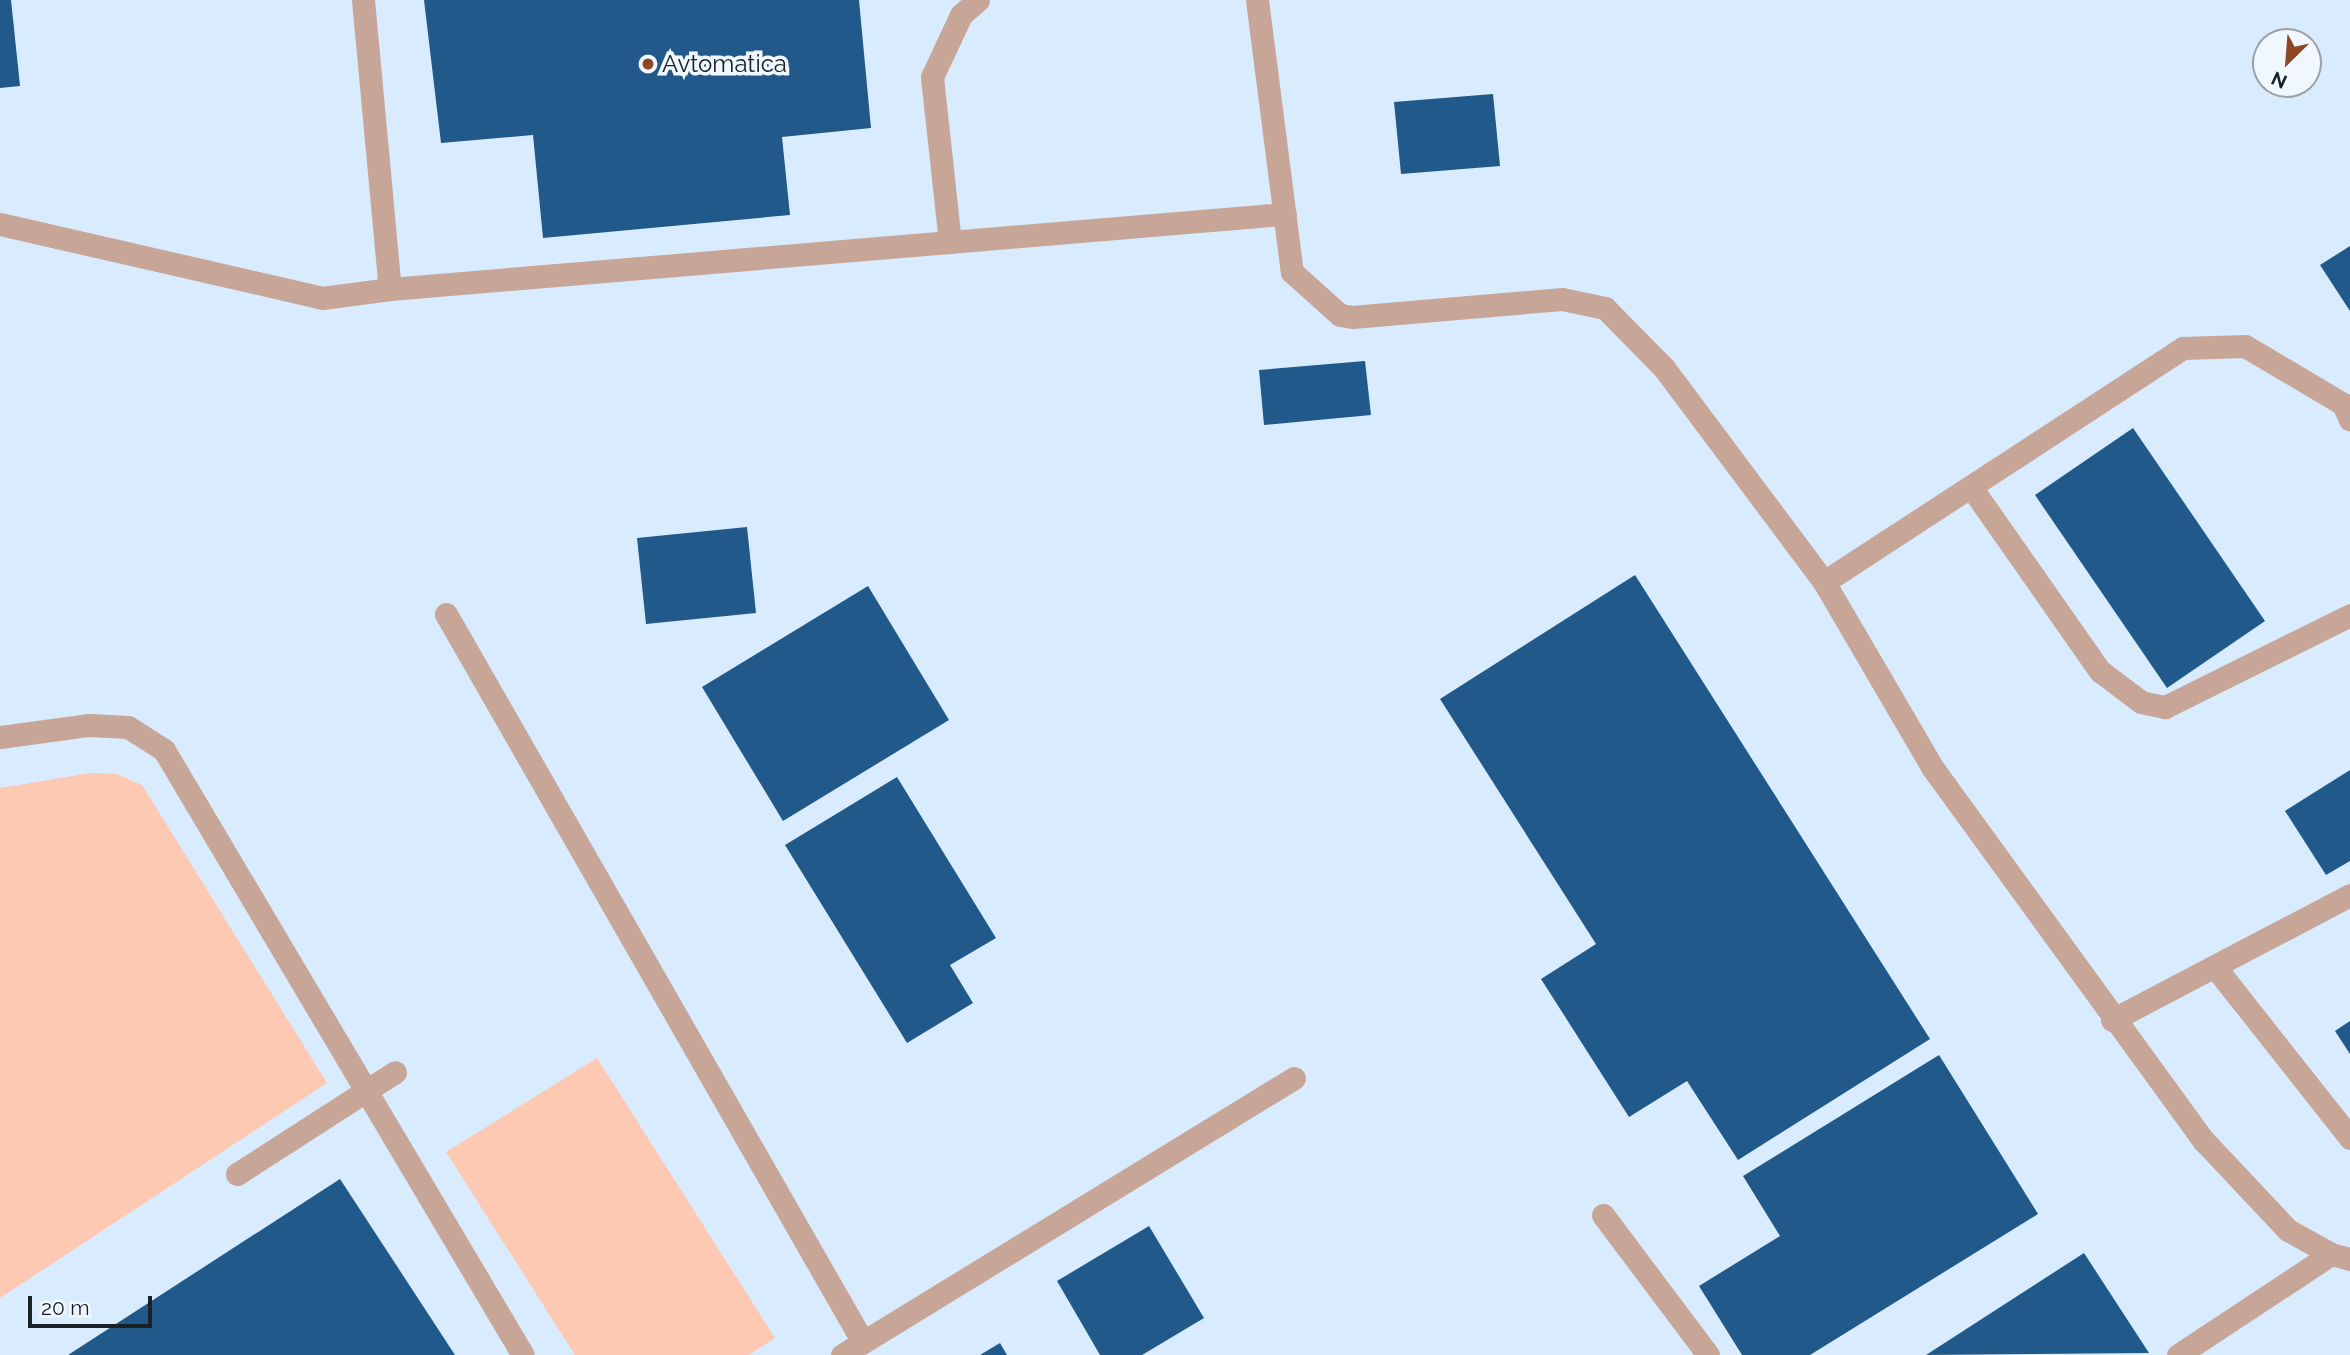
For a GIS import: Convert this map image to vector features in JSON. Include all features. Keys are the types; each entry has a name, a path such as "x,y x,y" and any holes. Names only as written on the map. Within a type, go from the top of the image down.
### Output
{"lane":[{"path":"363,0 390,289"},
{"path":"950,242 932,77 961,15 978,0"},
{"path":"1257,0 1292,272 1340,315 1562,299 1605,308 1664,368 1824,582 1932,767 2112,1020 2204,1141 2288,1230 2341,1257"},
{"path":"0,224 322,298 390,289 1285,214"},
{"path":"1824,582 2183,348 2245,346 2343,404 2350,420"},
{"path":"1971,487 2100,671 2141,702 2165,707 2350,615"},
{"path":"446,614 863,1342"},
{"path":"0,737 89,725 128,727 163,750 523,1355"},
{"path":"2112,1020 2350,895"},
{"path":"2215,967 2350,1138"},
{"path":"237,1174 395,1072"},
{"path":"842,1355 1294,1078"},
{"path":"1603,1215 1708,1355"},
{"path":"2178,1355 2341,1257"}],"shaded area":[{"path":"91,773 116,774 142,785 327,1083 0,1298 0,788"},
{"path":"597,1058 775,1338 749,1355 575,1355 446,1152"}],"building":[{"path":"0,0 11,0 20,86 0,88"},
{"name":"Avtomatica","path":"424,0 859,0 871,128 782,137 790,215 543,238 533,135 441,143"},
{"path":"1493,94 1500,166 1401,174 1394,102"},
{"path":"2350,246 2350,311 2320,265"},
{"path":"1365,361 1371,415 1264,425 1259,370"},
{"path":"2133,428 2265,621 2167,688 2035,495"},
{"path":"747,527 756,613 646,624 637,538"},
{"path":"1635,575 1930,1039 1738,1160 1687,1081 1629,1117 1541,979 1596,944 1440,699"},
{"path":"868,586 949,720 783,821 702,687"},
{"path":"2350,770 2350,861 2326,875 2285,811"},
{"path":"897,777 996,938 950,965 973,1003 907,1043 785,845"},
{"path":"2350,1021 2350,1054 2335,1031"},
{"path":"1939,1055 2038,1214 1810,1355 1742,1355 1699,1286 1780,1236 1743,1176"},
{"path":"340,1179 455,1355 68,1355"},
{"path":"1149,1226 1204,1318 1142,1355 1100,1355 1057,1281"},
{"path":"2084,1253 2149,1353 1926,1355"},
{"path":"1000,1343 1007,1355 980,1355"}],"place":[{"name":"Avtomatica","path":"648,64"}]}
